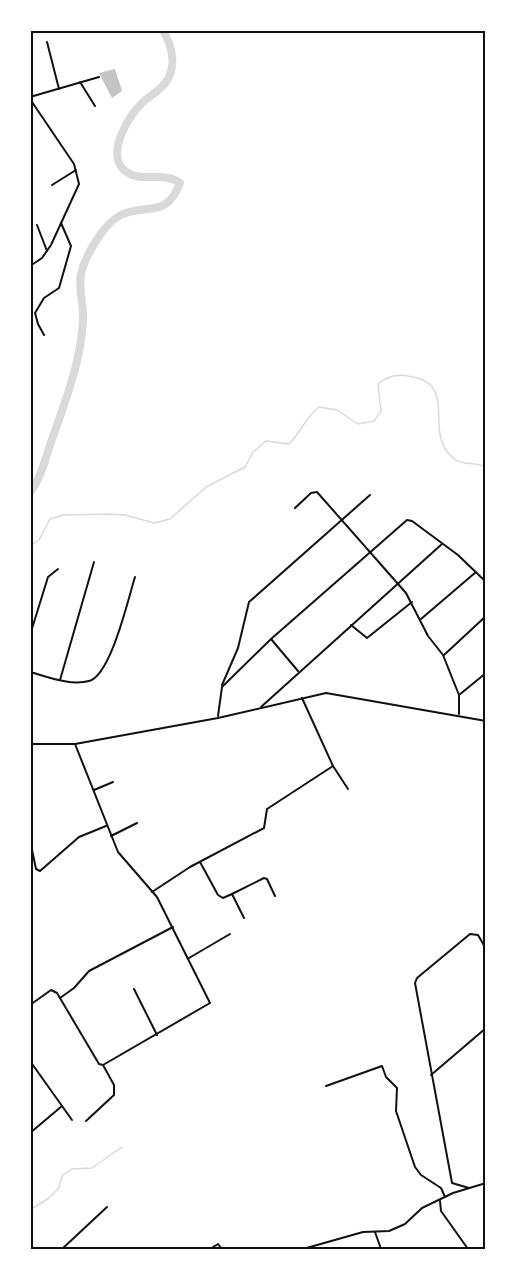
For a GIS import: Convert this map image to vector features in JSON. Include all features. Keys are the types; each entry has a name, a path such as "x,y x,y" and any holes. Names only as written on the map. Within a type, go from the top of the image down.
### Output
{"street":[{"path":"47,42 60,88"},
{"path":"30,266 47,251 79,184 76,170 30,98 99,77"},
{"path":"80,82 95,106"},
{"path":"52,185 76,170"},
{"path":"44,335 35,313 44,298 59,288 71,246 60,223"},
{"path":"37,225 47,251"},
{"path":"295,507 314,491 398,582 422,619 428,636 443,655 459,695 459,715"},
{"path":"218,718 222,687 238,648 248,605 340,519 370,495"},
{"path":"222,687 271,639 407,520 412,521 443,543 486,582"},
{"path":"259,709 443,543"},
{"path":"60,680 94,562"},
{"path":"30,635 48,577 58,569"},
{"path":"422,619 476,572"},
{"path":"30,672 60,680 90,681 104,671 135,577"},
{"path":"351,625 367,638 412,602"},
{"path":"443,655 486,616"},
{"path":"271,639 298,672"},
{"path":"459,695 486,673"},
{"path":"30,744 75,744 218,718 326,693 486,721"},
{"path":"302,698 333,766 348,789"},
{"path":"75,744 118,852 152,892 189,958 210,1003 103,1065"},
{"path":"152,892 200,862 264,828 267,809 333,766"},
{"path":"94,790 113,782"},
{"path":"111,836 137,823"},
{"path":"30,840 36,869 40,871 79,837 106,826"},
{"path":"200,862 218,895 223,898 266,878 275,896"},
{"path":"232,894 244,918"},
{"path":"60,998 74,988 89,971 172,927"},
{"path":"189,958 230,934"},
{"path":"469,1188 452,1183 415,980 470,934 478,935 486,949"},
{"path":"134,989 157,1035"},
{"path":"30,1005 51,990 57,993 86,1044 99,1064 103,1065 114,1085 114,1095 86,1121"},
{"path":"431,1075 486,1028"},
{"path":"30,1061 72,1120"},
{"path":"326,1086 382,1066 386,1077 397,1088 396,1111 415,1167 421,1175 441,1188 445,1197"},
{"path":"30,1133 62,1106"},
{"path":"303,1249 363,1232 398,1228 422,1208 445,1197 486,1183"},
{"path":"440,1200 441,1211 468,1249"},
{"path":"62,1248 107,1207"},
{"path":"375,1232 381,1249"},
{"path":"210,1249 218,1244 222,1249"}],"building":[{"path":"115,69 122,91 112,98 99,73"}],"waterway":[{"path":"30,493 44,464 76,364 83,320 80,279 87,258 102,232 115,219 131,212 162,206 175,194 180,183 174,179 129,174 123,169 117,153 121,135 131,117 142,103 164,85 169,76 172,56 163,30"},
{"path":"30,546 39,540 50,519 63,515 125,515 154,523 170,519 206,487 245,467 253,452 266,441 289,444 319,407 337,410 358,424 374,421 381,411 378,384 389,377 408,376 423,380 432,386 438,405 441,439 446,450 455,460 486,467"},
{"path":"30,1210 49,1198 58,1189 63,1175 72,1169 92,1168 122,1147"}]}
